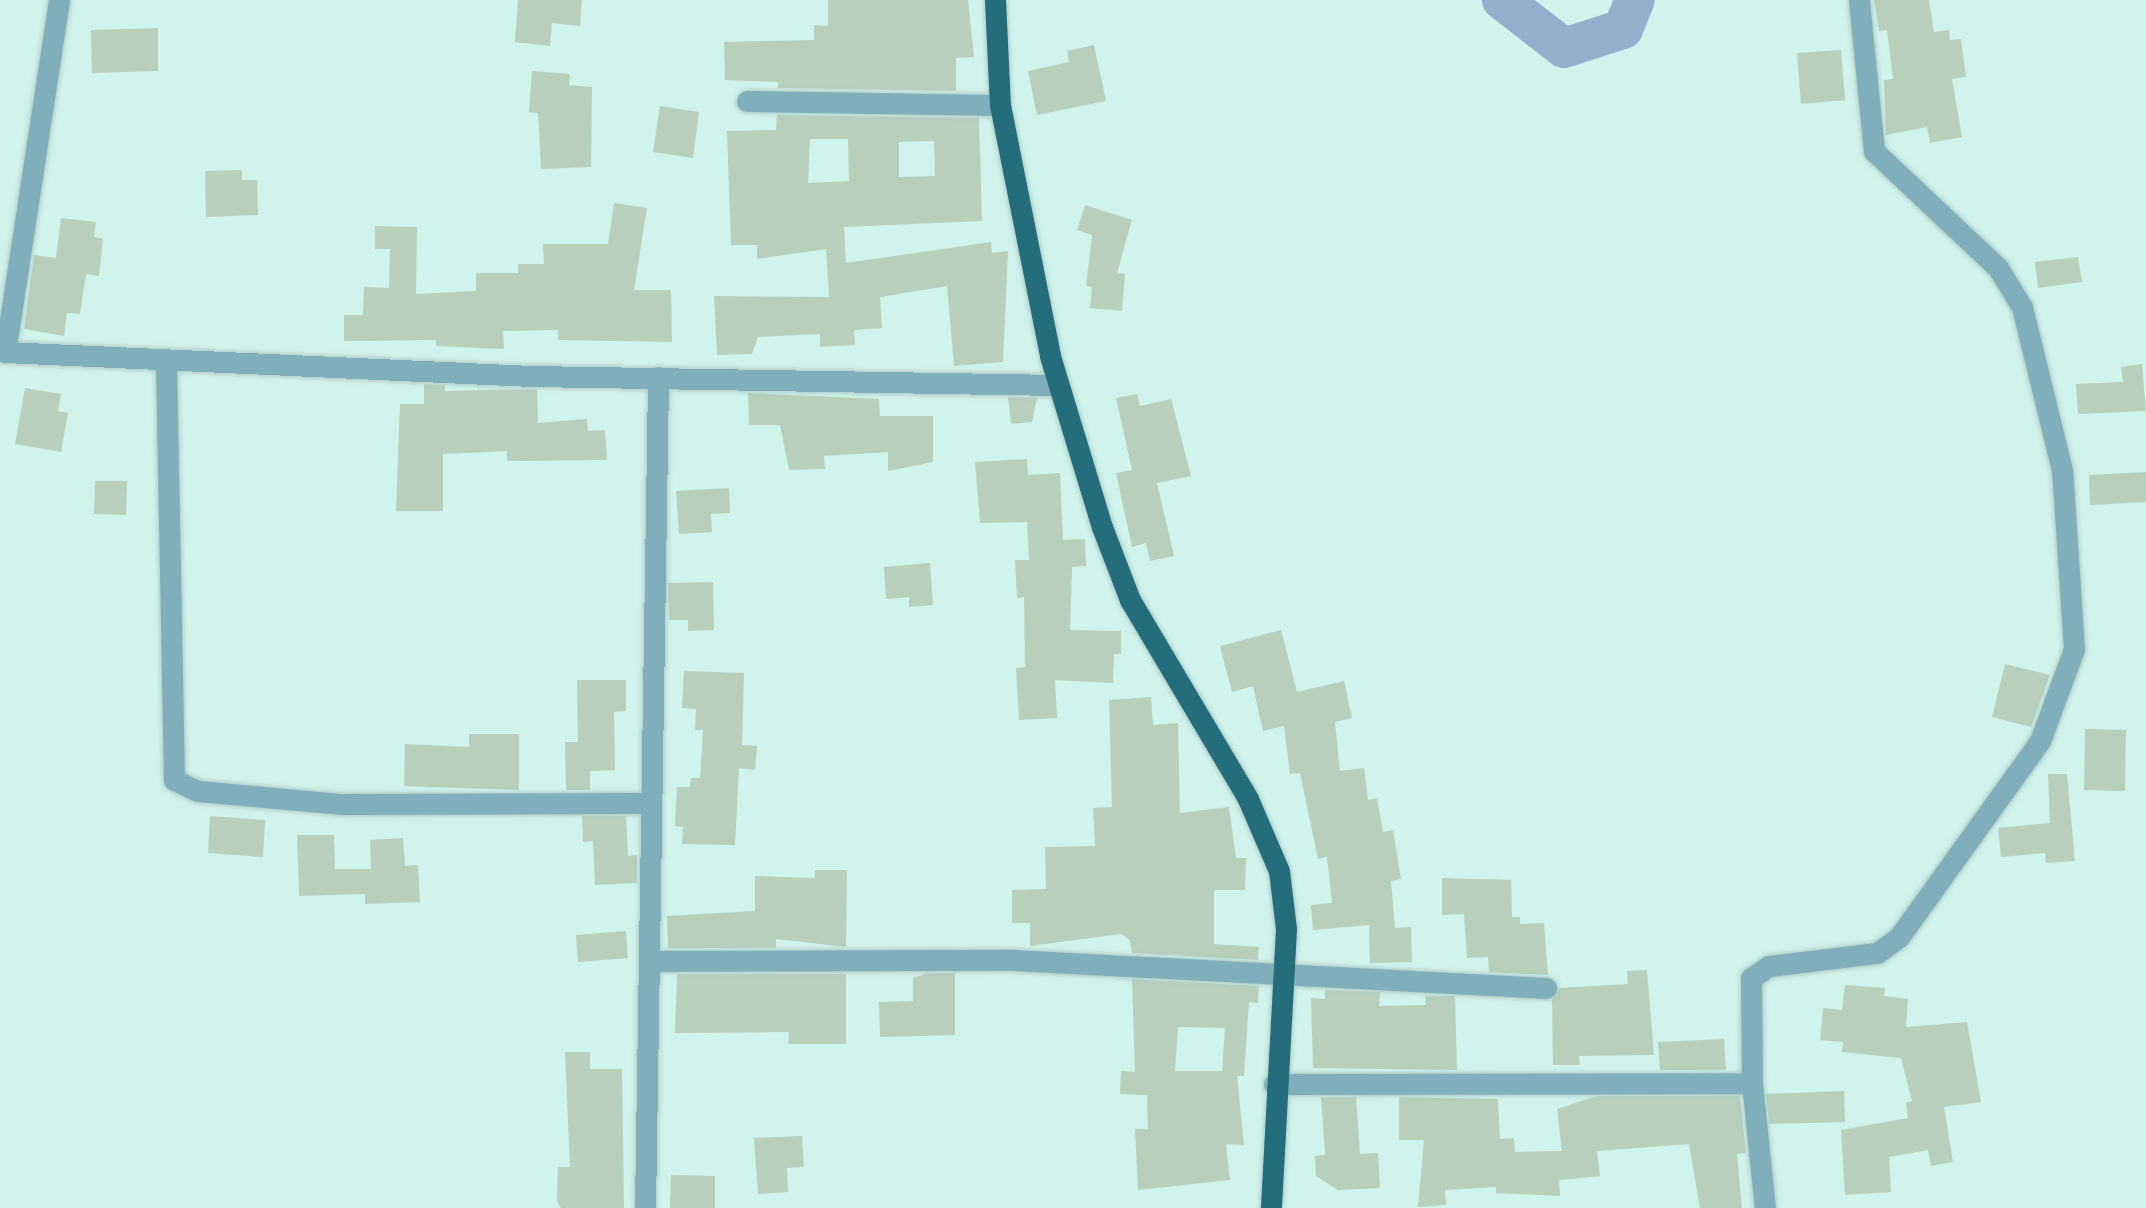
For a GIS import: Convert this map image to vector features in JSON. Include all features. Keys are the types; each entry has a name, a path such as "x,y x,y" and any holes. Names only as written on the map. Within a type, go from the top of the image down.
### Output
{"highway":[{"path":"995,0 1000,105 1058,385 1130,600 1269,839 1285,917 1284,975 1274,1084 1271,1208"}],"street":[{"path":"59,0 2,352 166,363 1058,385"},
{"path":"1765,1208 1752,1083 1751,978 1769,966 1877,953 1899,937 2040,741 2074,649 2062,470 2022,307 1998,268 1874,151 1859,0"},
{"path":"747,101 1000,105"},
{"path":"166,363 174,780 198,791 342,804 651,803"},
{"path":"645,1208 658,377"},
{"path":"649,961 999,960 1546,988"},
{"path":"1274,1084 1752,1083"}],"building":[{"path":"518,0 582,0 580,26 552,23 550,46 515,42"},
{"path":"828,0 968,0 974,57 956,58 956,91 778,88 778,82 725,80 724,42 814,40 814,25 828,26"},
{"path":"1874,0 1929,0 1934,32 1949,30 1950,40 1961,39 1966,77 1952,79 1962,137 1930,143 1927,127 1886,135 1884,80 1893,79 1887,30 1879,31"},
{"path":"158,28 158,71 92,73 91,30"},
{"path":"1094,45 1106,101 1037,115 1028,71 1069,62 1067,51"},
{"path":"1841,50 1845,100 1801,104 1797,53"},
{"path":"532,71 570,74 569,85 592,87 591,167 541,169 538,113 529,112"},
{"path":"660,106 699,112 693,158 653,152"},
{"path":"777,115 979,118 982,221 844,227 846,263 991,242 992,253 1008,251 1003,362 954,366 947,286 880,297 882,328 854,330 855,345 820,347 820,334 758,337 752,354 717,355 714,296 829,297 826,249 757,259 757,245 731,245 727,131 776,130","holes":["810,139 848,139 849,181 808,183","934,141 935,176 899,177 899,142"]},
{"path":"242,170 242,180 257,180 258,215 206,217 205,171"},
{"path":"614,203 647,208 634,290 671,290 672,342 558,340 558,330 503,331 504,349 436,346 436,340 344,341 344,315 363,315 364,287 389,288 390,249 375,249 375,226 417,227 416,294 476,291 476,273 518,273 518,264 544,264 543,244 608,244"},
{"path":"1085,205 1132,220 1117,273 1125,274 1122,311 1090,308 1092,287 1086,286 1092,235 1077,230"},
{"path":"61,218 96,222 94,237 103,239 99,276 86,274 80,314 67,313 64,336 24,329 34,255 56,258"},
{"path":"2078,257 2082,282 2038,288 2035,262"},
{"path":"2142,364 2146,411 2078,414 2076,384 2123,382 2121,367"},
{"path":"424,384 445,385 445,391 537,389 538,423 587,419 588,431 605,430 607,460 507,461 507,451 443,454 443,511 396,511 400,404 424,404"},
{"path":"25,388 61,394 58,411 68,413 61,452 15,444"},
{"path":"748,393 879,399 880,416 933,416 933,462 888,471 888,452 824,456 825,469 789,470 780,425 749,425"},
{"path":"1137,394 1140,406 1171,399 1191,476 1157,483 1174,556 1150,561 1146,543 1132,547 1116,473 1132,470 1116,398"},
{"path":"1008,397 1037,398 1032,422 1011,424"},
{"path":"1027,459 1028,475 1060,473 1063,540 1085,539 1086,566 1072,567 1070,630 1121,631 1121,654 1114,654 1113,683 1055,680 1057,718 1019,720 1016,668 1025,667 1024,597 1017,598 1015,560 1029,560 1027,522 980,523 975,462"},
{"path":"2146,472 2146,502 2090,505 2089,475"},
{"path":"95,481 127,481 126,515 94,514"},
{"path":"729,488 730,513 711,514 712,532 679,534 676,491"},
{"path":"930,563 933,605 909,607 909,597 886,599 884,567"},
{"path":"713,582 714,630 688,631 688,620 669,620 668,583"},
{"path":"1281,630 1297,692 1344,681 1352,718 1335,722 1340,771 1364,768 1368,800 1377,798 1383,832 1393,830 1401,879 1391,881 1395,928 1411,927 1412,962 1370,963 1369,925 1313,930 1311,905 1332,903 1327,857 1318,859 1300,773 1290,774 1284,726 1263,731 1253,686 1232,692 1220,646"},
{"path":"2005,664 2050,675 2031,727 1992,717"},
{"path":"684,671 744,673 742,745 757,746 755,770 739,768 735,845 682,844 683,827 675,826 677,787 690,787 691,778 700,778 703,730 695,730 696,709 682,708"},
{"path":"577,680 626,680 626,711 614,712 615,770 590,771 590,790 566,790 565,742 578,742"},
{"path":"1151,697 1153,725 1178,723 1180,813 1229,807 1236,858 1246,858 1245,890 1214,890 1214,944 1259,947 1258,960 1132,953 1130,940 1121,934 1030,946 1030,923 1012,923 1012,890 1046,889 1045,847 1095,846 1093,808 1112,807 1109,700"},
{"path":"2085,729 2126,730 2125,791 2084,790"},
{"path":"469,734 519,734 519,790 404,786 405,744 469,747"},
{"path":"2048,774 2067,774 2075,861 2046,863 2045,853 2001,857 1998,828 2050,823"},
{"path":"210,816 265,820 263,857 208,853"},
{"path":"582,816 626,816 628,856 637,855 637,883 595,885 593,841 583,842"},
{"path":"297,835 334,835 335,869 371,869 370,840 403,838 405,866 418,865 420,902 365,904 365,894 299,896"},
{"path":"815,870 847,870 846,947 776,939 776,948 668,948 667,916 755,911 755,876 815,878"},
{"path":"1442,878 1511,880 1512,917 1520,917 1520,924 1544,923 1548,975 1489,972 1488,957 1467,958 1464,914 1442,915"},
{"path":"626,931 628,958 578,962 576,935"},
{"path":"1647,970 1654,1055 1579,1056 1580,1065 1553,1065 1552,999 1559,988 1628,984 1627,971"},
{"path":"927,973 955,973 955,1035 880,1037 879,1002 913,1001 913,978"},
{"path":"677,974 846,974 846,1044 788,1044 789,1032 675,1033"},
{"path":"1132,979 1259,986 1258,1003 1249,1002 1244,1076 1237,1076 1244,1145 1226,1144 1230,1180 1138,1190 1135,1129 1148,1129 1147,1095 1120,1094 1121,1071 1135,1072","holes":["1178,1027 1225,1028 1222,1071 1175,1071"]},
{"path":"1845,985 1885,988 1884,996 1908,999 1906,1027 1967,1022 1981,1102 1944,1107 1953,1162 1931,1166 1928,1150 1889,1157 1891,1192 1845,1195 1841,1130 1908,1118 1906,1103 1912,1101 1901,1058 1842,1052 1843,1042 1820,1040 1823,1008 1842,1010"},
{"path":"1325,990 1380,992 1379,1006 1426,1005 1425,996 1455,996 1457,1070 1313,1068 1311,998 1325,999"},
{"path":"1724,1039 1726,1070 1660,1070 1658,1042"},
{"path":"565,1052 590,1052 590,1069 622,1069 624,1208 561,1208 557,1202 558,1167 570,1167"},
{"path":"1844,1091 1845,1122 1769,1124 1766,1094"},
{"path":"1597,1096 1740,1096 1746,1153 1737,1154 1742,1208 1700,1208 1689,1144 1597,1151 1600,1176 1559,1180 1560,1196 1496,1193 1496,1187 1445,1190 1446,1205 1418,1207 1424,1140 1399,1140 1399,1097 1498,1099 1500,1139 1514,1138 1515,1152 1562,1151 1557,1109"},
{"path":"1321,1097 1356,1097 1360,1154 1378,1153 1380,1188 1338,1190 1316,1176 1315,1156 1325,1155"},
{"path":"802,1136 804,1167 787,1168 788,1192 758,1194 754,1138"},
{"path":"671,1175 715,1176 715,1208 670,1208"}],"waterway":[{"path":"1502,0 1564,48 1623,29 1635,0"}]}
